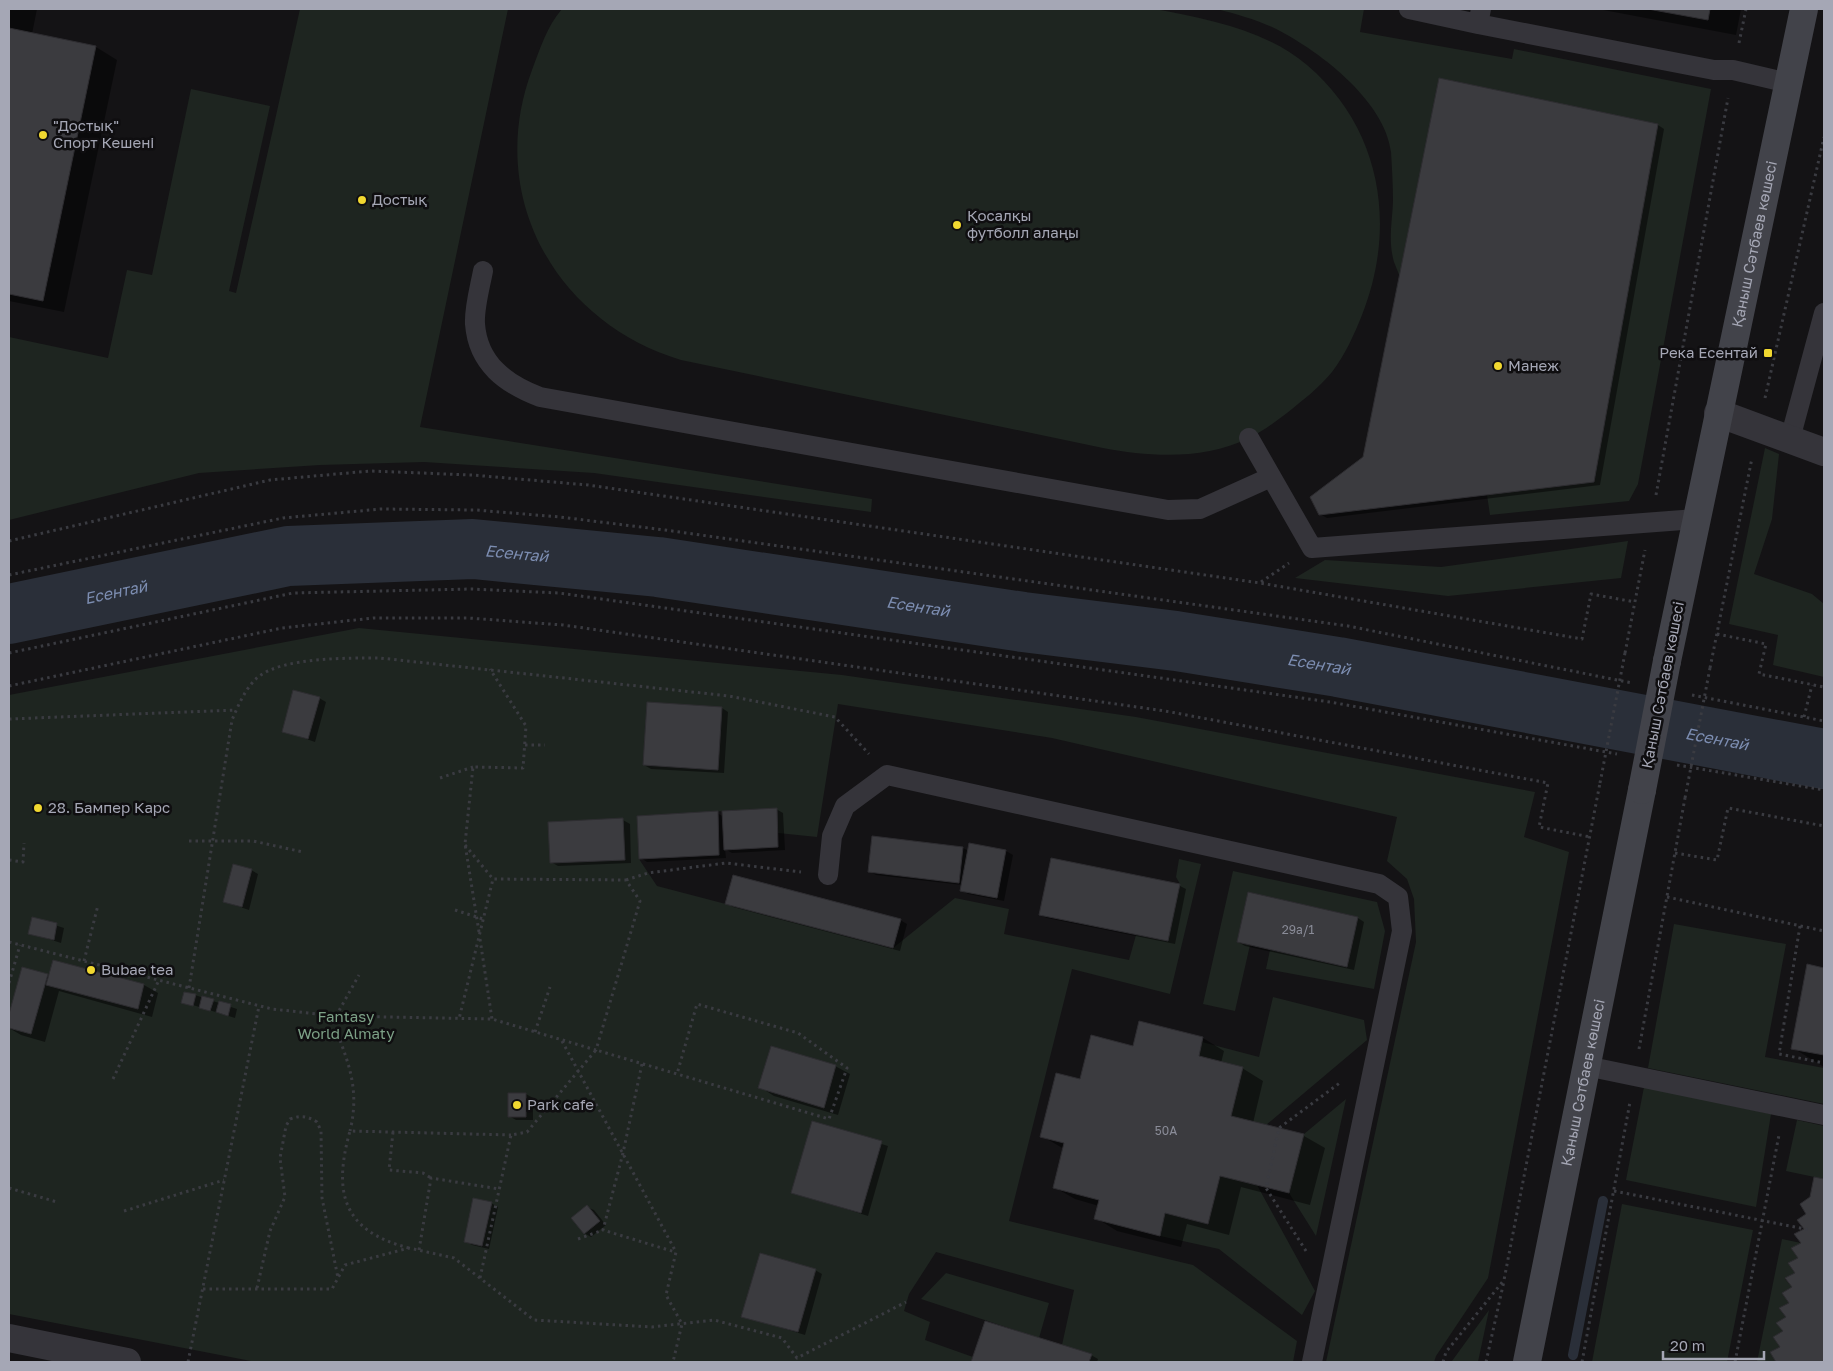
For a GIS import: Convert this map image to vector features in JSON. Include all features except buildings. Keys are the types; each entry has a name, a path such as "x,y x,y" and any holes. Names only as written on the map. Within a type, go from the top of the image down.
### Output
{"main road":[{"name":"Қаныш Сәтбаев көшесі","path":"1527,1362 1696,519 1804,9"}],"street":[{"path":"1718,413 1824,452"},
{"path":"9,1338 127,1362"}],"lane":[{"path":"1409,9 1414,12 1479,17 1714,70 1733,70 1789,83"},
{"path":"483,271 475,324 482,354 500,375 516,388 540,397 1168,510 1200,509 1271,477"},
{"path":"1790,439 1824,313"},
{"path":"1249,438 1312,548 1696,519"},
{"path":"828,875 832,836 845,806 887,775 1379,884 1398,898 1402,931 1312,1362"},
{"path":"1586,1066 1824,1115"}],"path":[{"path":"1486,1362 1504,1280 1651,522 1733,70 1746,9"},
{"path":"9,541 270,480 370,471 472,475 588,485 1260,583 1582,639 1591,594 1635,602"},
{"path":"9,575 284,518 381,510 476,510 560,517 665,530 1348,626 1638,684"},
{"path":"1260,583 1312,548"},
{"path":"9,653 293,593 471,589 559,593 1330,702 1623,755"},
{"path":"9,686 282,628 364,619 468,618 563,625 1165,711 1548,783 1539,827 1590,837"},
{"path":"1717,634 1766,644 1759,674 1824,687"},
{"path":"189,988 232,720 240,702 258,677 274,668 334,657 380,658 729,696 835,717 887,775"},
{"path":"1685,798 1710,668"},
{"path":"440,778 473,766 523,768 526,726 490,669"},
{"path":"1804,717 1812,685"},
{"path":"1687,694 1824,721"},
{"path":"9,719 236,710"},
{"path":"525,745 545,745"},
{"path":"1671,764 1824,790"},
{"path":"473,766 465,844 492,1020"},
{"path":"1675,853 1717,860 1728,808 1824,826"},
{"path":"189,841 253,841 303,852"},
{"path":"9,860 23,862 24,843"},
{"path":"465,844 493,879"},
{"path":"493,879 626,880 648,873 726,864 828,875"},
{"path":"459,1019 493,879"},
{"path":"350,1131 510,1135 527,1132 596,1050 640,901 626,880"},
{"path":"1667,897 1824,931"},
{"path":"84,961 98,905"},
{"path":"455,910 483,919"},
{"path":"1800,926 1779,1054 1824,1062"},
{"path":"9,942 259,1006 331,1016 492,1020 830,1119 847,1068 798,1033 697,1004 677,1074"},
{"path":"9,983 20,945"},
{"path":"336,1016 359,975"},
{"path":"113,1079 159,980"},
{"path":"536,1032 550,987"},
{"path":"188,1362 259,1006"},
{"path":"331,1016 354,1083 356,1098 342,1166 341,1181 347,1201 358,1223 372,1235 409,1248 454,1258 534,1320 652,1327 714,1320 782,1338 797,1358 906,1302"},
{"path":"561,1040 676,1252 666,1295 682,1324 673,1362"},
{"path":"1328,1285 1266,1188 1279,1128 1376,1057"},
{"path":"603,1230 623,1153 642,1064"},
{"path":"1735,1362 1785,1107"},
{"path":"257,1288 270,1230 285,1197 280,1158 286,1126 290,1119 298,1116 308,1117 318,1122 320,1131 321,1188 338,1278"},
{"path":"394,1132 389,1170 423,1174 431,1178 499,1189"},
{"path":"480,1278 510,1135"},
{"path":"418,1250 431,1178"},
{"path":"124,1211 224,1180"},
{"path":"9,1188 57,1202"},
{"path":"1614,1191 1810,1230"},
{"path":"578,1239 603,1230 676,1252"},
{"path":"203,1289 332,1288 345,1265 409,1248"},
{"path":"1443,1362 1446,1352 1504,1280"}],"green space":[{"path":"300,9 508,9 420,427 872,499 871,512 594,473 424,462 320,465 199,473 9,520 9,337 108,358 127,270 152,275 191,89 270,106 229,291 236,293"},
{"name":"Қосалқы футболл алаңы","path":"562,9 1155,9 1215,22 1255,35 1291,53 1307,65 1332,90 1352,119 1367,149 1376,181 1380,214 1379,247 1373,281 1362,315 1349,345 1332,372 1316,389 1287,413 1259,433 1232,445 1214,450 1177,455 1158,455 1103,448 681,360 636,342 598,316 566,285 542,248 525,207 518,163 520,117 532,70 541,46 548,30"},
{"name":"Манеж","path":"1217,9 1364,9 1360,32 1512,59 1514,49 1711,89 1638,484 1629,501 1490,515 1487,495 1394,262 1391,239 1393,183 1391,152 1386,133 1376,113 1346,78 1290,36 1252,19"},
{"path":"1765,448 1779,454 1772,519 1754,574 1812,594 1824,604 1824,677 1773,665 1778,635 1729,624"},
{"path":"1628,541 1621,578 1448,596 1295,578 1325,560 1441,567"},
{"name":"Fantasy World Almaty","path":"359,628 842,675 1136,717 1535,792 1524,837 1569,852 1488,1278 1436,1356 1434,1362 1326,1362 1416,942 1414,899 1407,879 1387,861 1397,817 1052,738 838,704 817,837 778,833 776,808 638,816 639,859 657,886 893,948 955,898 1009,909 1004,934 1129,960 1136,935 1168,941 1180,884 1176,877 1179,859 1201,864 1170,994 1072,969 1009,1221 1193,1265 1297,1341 1293,1362 1089,1362 1092,1354 1062,1345 1074,1290 936,1252 909,1294 904,1311 930,1322 925,1340 973,1357 971,1362 256,1362 9,1314 9,695"},
{"path":"1233,871 1377,902 1385,931 1374,989 1266,969 1270,950 1347,967 1358,917 1248,892 1237,942 1250,945 1235,1011 1203,1004"},
{"path":"1674,924 1786,944 1765,1057 1824,1068 1824,1104 1648,1068"},
{"path":"1273,997 1364,1020 1367,1040 1266,1125 1231,1116 1199,1056 1202,1042 1259,1057"},
{"path":"1644,1087 1771,1114 1756,1207 1626,1180"},
{"path":"1346,1099 1316,1236 1289,1193 1304,1134"},
{"path":"1797,1120 1824,1126 1824,1179 1786,1171"},
{"path":"1220,1176 1257,1185 1315,1291 1302,1315 1219,1249 1160,1236 1165,1213 1208,1224"},
{"path":"1622,1204 1753,1230 1727,1362 1592,1362"},
{"path":"1782,1239 1801,1243 1791,1248 1798,1258 1788,1263 1795,1273 1785,1279 1792,1287 1782,1293 1789,1303 1779,1308 1786,1317 1783,1331 1773,1337 1780,1347 1770,1352 1777,1361 1757,1362"},
{"path":"946,1273 1049,1303 1039,1338 921,1299"},
{"path":"1489,1310 1478,1362 1451,1362 1452,1361"}],"waterway":[{"name":"Есентай","path":"9,614 288,556 473,549 658,567 1023,622 1176,641 1338,667 1824,759"},
{"path":"1573,1355 1603,1201"}],"place":[{"name":"\"Достық\" Спорт Кешені","path":"43,135"},
{"name":"Достық","path":"362,200"},
{"name":"Қосалқы футболл алаңы","path":"957,225"},
{"name":"Река Есентай","path":"1768,353"},
{"name":"Манеж","path":"1498,366"},
{"name":"28. Бампер Карс","path":"38,808"},
{"name":"Bubae tea","path":"91,970"},
{"name":"Park cafe","path":"517,1105"}]}
